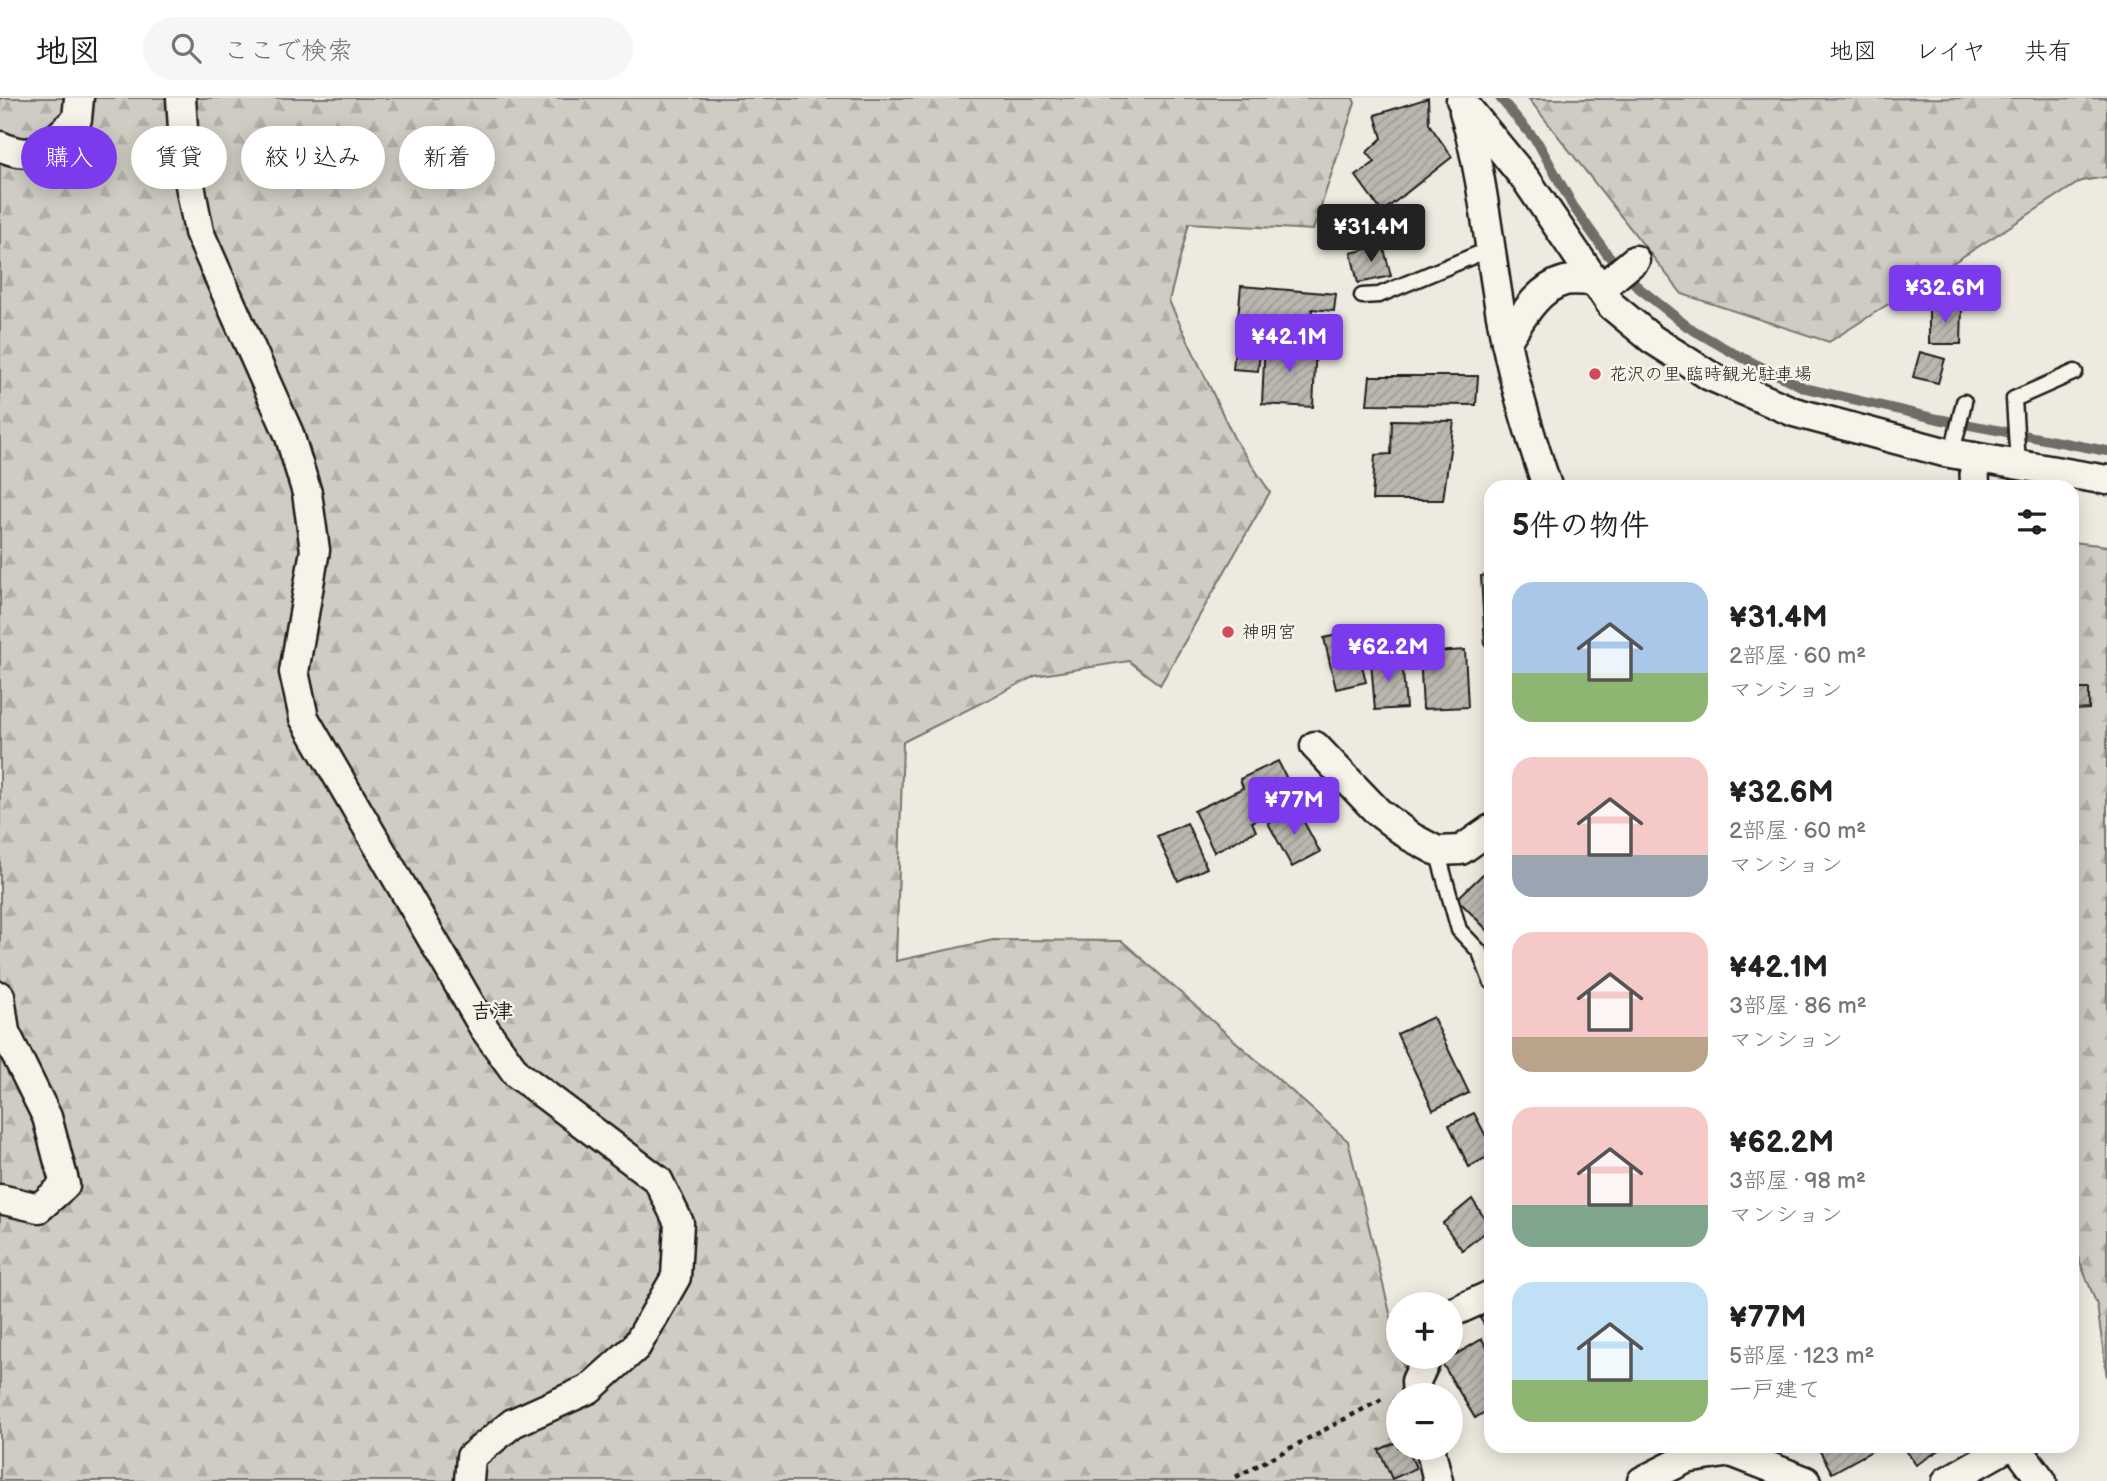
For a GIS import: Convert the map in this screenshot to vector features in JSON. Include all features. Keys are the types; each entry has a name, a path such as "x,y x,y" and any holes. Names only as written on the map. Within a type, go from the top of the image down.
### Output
{"street":[{"path":"0,146 16,153 41,151 77,119 79,98"},
{"path":"181,98 185,159 199,232 289,434 307,493 316,550 294,672 304,718 484,1028 517,1074 658,1180 679,1223 676,1277 636,1347 589,1389 513,1423 471,1457 469,1481"},
{"path":"1461,99 1476,152 1506,342 1530,435 1545,480"},
{"path":"1461,99 1527,181 1612,306 1652,339 1710,376 1794,412 1963,455 2107,480"},
{"path":"1506,342 1528,307 1549,289 1566,280 1597,285 1635,260"},
{"path":"1963,455 1973,480"},
{"path":"1315,746 1378,812 1437,851 1461,850 1484,834"},
{"path":"0,996 5,1032 47,1117 65,1185 39,1208 0,1199"},
{"path":"1463,1308 1484,1298"},
{"path":"1642,1481 1686,1460 1725,1453"},
{"path":"1743,1453 1806,1481"},
{"path":"1947,1481 1997,1453"},
{"path":"2021,1453 2042,1481"},
{"path":"1433,1460 1438,1481"}],"lane":[{"path":"1362,296 1379,295 1490,248"},
{"path":"2018,465 2014,399 2075,372"},
{"path":"1963,455 1964,402"},
{"path":"1437,851 1459,930 1480,952 1484,963"}],"path":[{"path":"1236,1478 1420,1377"}],"green space":[{"path":"0,98 1353,98 1355,103 1313,230 1189,223 1169,301 1234,438 1270,492 1160,685 1129,661 1035,676 903,742 896,961 993,940 1122,941 1348,1141 1386,1297 1386,1369 1404,1369 1407,1383 1386,1383 1386,1460 1426,1460 1431,1481 0,1481"},
{"path":"2107,98 2107,177 2081,181 1829,342 1682,294 1529,99"},
{"path":"2079,543 2107,546 2107,1378 2097,1305 2079,1260"}],"building":[{"path":"1428,98 1429,124 1452,157 1382,212 1356,176 1375,162 1367,152 1382,138 1375,115"},
{"path":"1383,245 1391,276 1358,283 1351,253"},
{"path":"1241,286 1336,294 1334,311 1312,309 1310,329 1263,325 1258,371 1233,369"},
{"path":"1929,307 1962,307 1961,344 1929,344"},
{"path":"1265,340 1316,343 1313,407 1262,404"},
{"path":"1920,352 1945,359 1938,383 1913,377"},
{"path":"1370,376 1478,376 1476,405 1367,404"},
{"path":"1392,420 1454,421 1443,500 1372,500 1375,455 1391,454"},
{"path":"1484,575 1484,628 1481,576"},
{"path":"1354,631 1366,682 1336,689 1324,638"},
{"path":"1465,650 1468,707 1423,709 1420,653"},
{"path":"1402,659 1406,708 1375,710 1371,661"},
{"path":"2079,689 2089,689 2089,709 2079,710"},
{"path":"1278,761 1298,801 1252,822 1256,831 1214,852 1194,811 1243,788 1240,779"},
{"path":"1296,807 1320,852 1292,867 1268,823"},
{"path":"1187,823 1207,868 1178,881 1157,836"},
{"path":"1484,875 1484,927 1457,899"},
{"path":"1433,1017 1469,1093 1433,1110 1397,1034"},
{"path":"1474,1113 1484,1132 1484,1159 1469,1167 1449,1125"},
{"path":"1472,1199 1484,1217 1484,1233 1462,1250 1443,1223"},
{"path":"1482,1339 1484,1412 1475,1418 1463,1398 1463,1383 1454,1383 1446,1369 1463,1369 1463,1350"},
{"path":"1386,1447 1386,1460 1413,1460 1416,1468 1392,1479 1379,1450"},
{"path":"1821,1453 1868,1453 1832,1473"},
{"path":"1908,1453 1935,1453 1916,1465"}],"waterway":[{"path":"1500,98 1538,143 1573,206 1607,254 1639,288 1688,327 1735,354 1805,388 1938,419 2107,451"}],"place":[{"name":"花沢の里 臨時観光駐車場","path":"1595,374"},
{"name":"神明宮","path":"1228,632"}],"district":[{"name":"吉津","path":"492,1011"}]}
